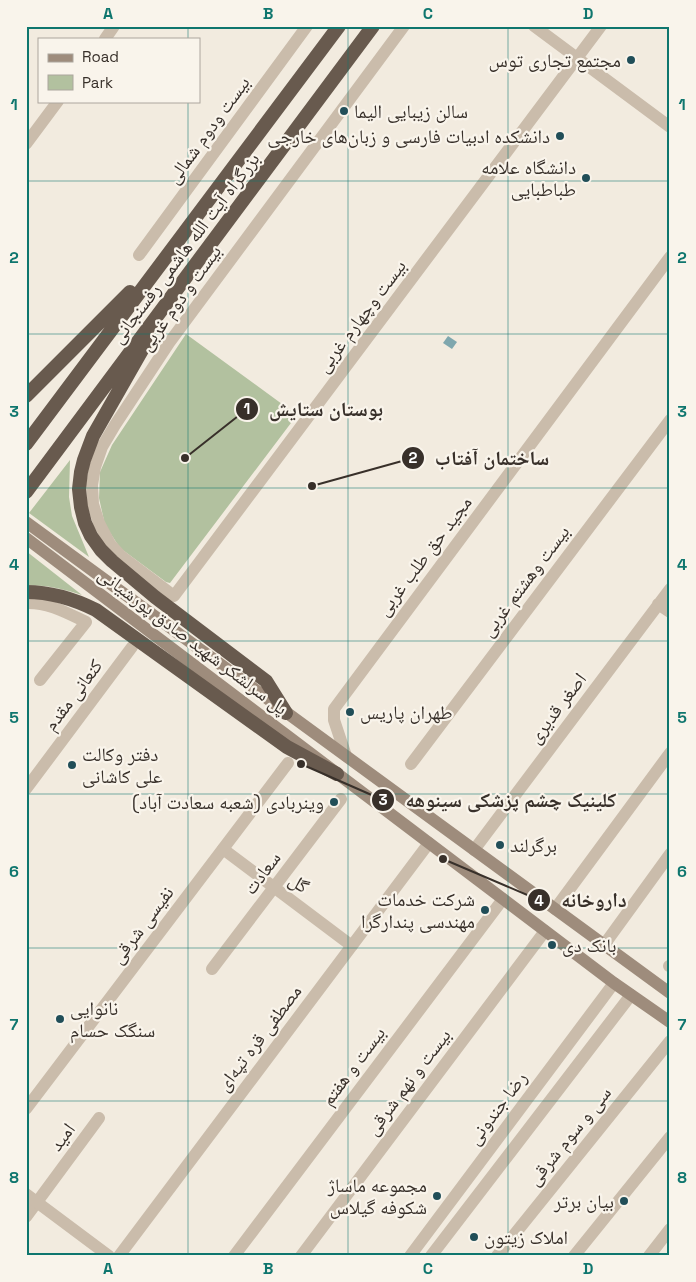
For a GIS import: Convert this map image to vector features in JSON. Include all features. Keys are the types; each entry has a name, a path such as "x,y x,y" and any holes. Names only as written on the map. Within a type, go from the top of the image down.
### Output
{"highway":[{"name":"بزرگراه آیت الله هاشمی رفسنجانی","path":"26,444 339,26"},
{"name":"بزرگراه آیت الله هاشمی رفسنجانی","path":"26,492 373,26"},
{"path":"26,396 165,258"},
{"path":"167,304 93,436 80,472 79,489 85,523 91,536 112,561 155,597 266,681 286,713"},
{"path":"26,592 45,593 68,598 96,610 287,746 338,774"}],"main road":[{"name":"پل سرلشکر شهید صادق پورشیانی","path":"26,522 670,993"},
{"name":"پل سرلشکر شهید صادق پورشیانی","path":"26,538 614,983 670,1022"}],"street":[{"path":"106,38 114,26"},
{"name":"بیست ودوم شمالی","path":"139,255 307,26"},
{"name":"بیست و دوم غربی","path":"174,596 121,556 110,544 99,524 93,504 92,485 95,467 102,447 115,424 169,343 404,26"},
{"path":"534,26 670,127"},
{"name":"بیست وچهارم غربی","path":"174,596 601,26"},
{"path":"26,144 57,102"},
{"name":"مجید حق طلب غربی","path":"346,756 334,720 334,709 670,257"},
{"name":"بیست وهشتم غربی","path":"411,764 670,420"},
{"name":"اصغر قدیری","path":"474,850 670,589"},
{"path":"26,603 52,606 86,622 40,680"},
{"path":"658,604 670,612"},
{"name":"کنعانی مقدم","path":"26,789 132,647"},
{"path":"555,909 670,753"},
{"name":"نفیسی شرقی","path":"26,1110 288,763"},
{"name":"سعادت","path":"212,968 341,799"},
{"name":"مصطفی قره تپه‌ای","path":"119,1256 429,843"},
{"name":"گل","path":"223,849 352,946"},
{"path":"604,945 670,854"},
{"name":"بیست و هفتم","path":"234,1256 503,898"},
{"name":"بیست و نهم شرقی","path":"301,1256 545,931"},
{"name":"رضا جندونی","path":"410,1256 614,983"},
{"name":"رضا جندونی","path":"431,1256 632,995"},
{"name":"سی و سوم شرقی","path":"497,1256 670,1041"},
{"name":"امید","path":"26,1217 99,1118"},
{"path":"574,1256 670,1137"},
{"path":"26,1194 109,1256"},
{"path":"449,1203 464,1214"},
{"path":"649,1256 670,1229"}],"green space":[{"path":"186,334 297,415 170,583 120,548 105,525 99,498 100,472 112,445"},
{"path":"70,460 69,497 72,516 89,557 29,513"},
{"path":"26,551 82,595 62,589 26,586"}],"water":[{"path":"448,336 457,342 452,349 443,343"}],"place":[{"name":"مجتمع تجاری توس","path":"631,60"},
{"name":"سالن زیبایی الیما","path":"344,111"},
{"name":"دانشکده ادبیات فارسی و زبان‌های خارجی","path":"560,136"},
{"name":"دانشگاه علامه طباطبایی","path":"586,178"},
{"name":"بوستان ستایش","path":"185,458"},
{"name":"ساختمان آفتاب","path":"312,486"},
{"name":"طهران پاریس","path":"350,712"},
{"name":"کلینیک چشم پزشکی سینوهه","path":"301,764"},
{"name":"دفتر وکالت علی کاشانی","path":"72,765"},
{"name":"وینربادی (شعبه سعادت آباد)","path":"334,802"},
{"name":"برگرلند","path":"500,845"},
{"name":"داروخانه","path":"443,859"},
{"name":"شرکت خدمات مهندسى پندارگرا","path":"485,910"},
{"name":"بانک دی","path":"552,945"},
{"name":"نانوایی سنگک حسام","path":"60,1019"},
{"name":"مجموعه ماساژ شکوفه گیلاس","path":"437,1196"},
{"name":"بیان برتر","path":"624,1201"},
{"name":"املاک زیتون","path":"474,1237"}]}
